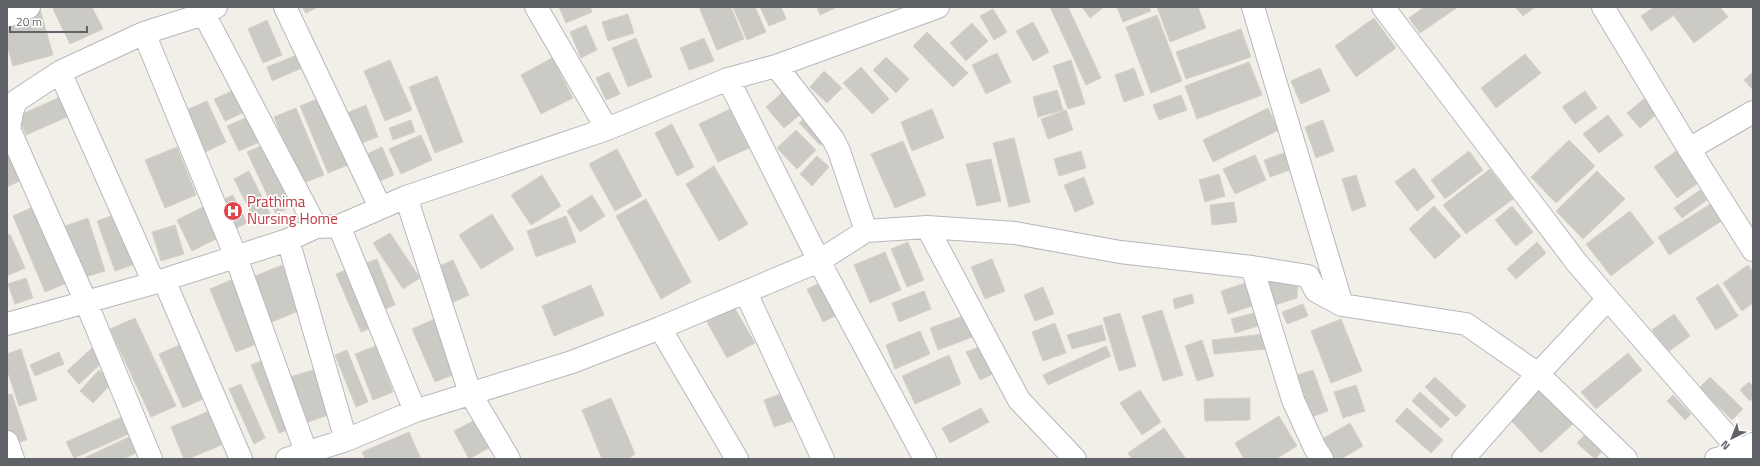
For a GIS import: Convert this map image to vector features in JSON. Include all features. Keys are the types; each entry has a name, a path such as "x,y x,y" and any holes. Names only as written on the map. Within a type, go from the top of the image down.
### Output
{"street":[{"path":"7,16 30,7"},
{"path":"285,7 380,207"},
{"path":"536,7 607,129"},
{"path":"7,324 159,282 288,240 316,227 339,226 406,197 607,129 728,79 776,66 938,7"},
{"path":"1253,7 1342,305"},
{"path":"1383,7 1577,264 1747,452 1716,459"},
{"path":"1604,7 1689,149 1753,250"},
{"path":"151,459 86,302 9,129 12,112 16,101 60,72 144,33 210,10 316,227"},
{"path":"144,33 236,257 296,456 346,440 415,412 470,393 572,362 660,328 819,261 866,231 927,227 1015,233 1120,252 1252,267 1308,276 1316,291 1342,305 1466,324 1538,374 1626,459"},
{"path":"776,66 833,139 839,151 866,231"},
{"path":"60,72 241,459"},
{"path":"728,79 819,261 925,459"},
{"path":"1689,149 1753,112"},
{"path":"406,197 470,393 509,459"},
{"path":"339,226 415,412"},
{"path":"927,227 1019,400 1075,459"},
{"path":"288,240 346,440"},
{"path":"1252,267 1294,400 1315,448 1322,459"},
{"path":"746,292 823,459"},
{"path":"1463,459 1538,374 1608,299"},
{"path":"660,328 737,459"},
{"path":"7,442 13,459"}],"building":[{"path":"57,7 92,7 103,29 70,44 53,9"},
{"path":"302,7 318,7 306,13"},
{"path":"559,7 590,7 592,12 566,23"},
{"path":"699,7 731,7 744,39 717,50"},
{"path":"733,7 755,7 766,32 747,40"},
{"path":"760,7 781,7 786,19 769,26"},
{"path":"817,7 837,7 820,15"},
{"path":"1050,7 1068,7 1101,78 1086,85"},
{"path":"1082,7 1104,7 1090,18"},
{"path":"1117,7 1149,7 1151,11 1123,22"},
{"path":"1157,7 1198,7 1206,28 1170,42"},
{"path":"1424,7 1458,7 1420,33 1409,18"},
{"path":"1515,7 1535,7 1523,16"},
{"path":"1654,7 1686,7 1651,31 1641,16"},
{"path":"1686,7 1720,7 1728,17 1694,43 1674,16"},
{"path":"40,9 53,55 13,66 7,45 7,18"},
{"path":"993,9 1007,32 994,40 980,16"},
{"path":"628,14 634,33 608,41 602,22"},
{"path":"1157,15 1182,81 1151,93 1126,27"},
{"path":"1374,18 1396,48 1356,77 1335,46"},
{"path":"267,20 282,55 263,63 248,29"},
{"path":"1033,22 1049,52 1033,61 1016,31"},
{"path":"972,23 988,41 966,61 950,43"},
{"path":"586,25 597,50 581,58 570,32"},
{"path":"1241,29 1251,57 1186,79 1176,52"},
{"path":"927,32 968,73 953,87 913,46"},
{"path":"636,38 652,77 628,87 612,48"},
{"path":"704,38 714,61 689,70 680,48"},
{"path":"997,53 1011,82 986,94 972,65"},
{"path":"1525,54 1541,73 1496,108 1481,88"},
{"path":"297,55 302,68 272,81 267,67"},
{"path":"886,57 909,79 896,93 873,70"},
{"path":"552,58 573,98 541,114 521,75"},
{"path":"390,60 412,110 385,121 364,71"},
{"path":"1071,60 1085,104 1068,109 1053,66"},
{"path":"1249,62 1262,95 1197,119 1185,86"},
{"path":"861,67 889,99 872,114 843,83"},
{"path":"1134,68 1144,95 1124,102 1115,75"},
{"path":"1320,68 1330,91 1301,104 1291,81"},
{"path":"824,71 842,88 827,103 810,87"},
{"path":"609,72 620,94 606,100 596,78"},
{"path":"1753,72 1753,90 1744,80"},
{"path":"437,76 463,142 435,153 409,87"},
{"path":"239,88 249,110 225,121 214,99"},
{"path":"1057,90 1063,110 1038,117 1033,97"},
{"path":"784,91 803,112 784,128 766,107"},
{"path":"1585,91 1597,108 1575,124 1562,107"},
{"path":"1181,95 1187,110 1159,120 1153,105"},
{"path":"324,96 353,163 328,173 300,106"},
{"path":"60,97 69,116 26,135 18,116"},
{"path":"1645,98 1658,113 1640,128 1627,113"},
{"path":"207,101 226,142 203,153 184,111"},
{"path":"366,105 378,137 359,144 347,113"},
{"path":"296,108 324,175 301,184 274,117"},
{"path":"1268,108 1279,130 1213,162 1203,140"},
{"path":"730,109 749,148 718,162 699,124"},
{"path":"932,109 944,138 912,151 901,122"},
{"path":"1066,110 1073,130 1048,139 1041,119"},
{"path":"252,115 264,140 239,151 227,126"},
{"path":"1608,115 1623,135 1599,153 1583,134"},
{"path":"808,116 828,138 820,145 799,123"},
{"path":"411,120 415,132 393,140 389,128"},
{"path":"1323,120 1334,151 1316,158 1305,127"},
{"path":"672,124 694,167 677,176 655,133"},
{"path":"796,130 816,150 797,169 777,148"},
{"path":"421,135 432,160 401,174 389,149"},
{"path":"1014,138 1030,202 1009,207 993,143"},
{"path":"1569,140 1595,166 1556,203 1531,177"},
{"path":"7,141 22,180 7,187"},
{"path":"903,141 926,195 895,208 871,154"},
{"path":"265,144 294,205 276,214 247,152"},
{"path":"177,147 196,195 165,208 145,160"},
{"path":"382,147 394,175 372,184 361,157"},
{"path":"617,149 642,196 615,211 589,164"},
{"path":"1081,151 1086,168 1059,176 1054,159"},
{"path":"1469,151 1483,170 1445,199 1431,180"},
{"path":"1676,151 1698,183 1677,198 1654,167"},
{"path":"1287,152 1293,169 1270,177 1264,160"},
{"path":"1255,155 1266,180 1235,194 1223,169"},
{"path":"817,156 829,167 812,186 800,174"},
{"path":"991,159 1001,201 977,206 966,164"},
{"path":"714,166 748,224 719,241 686,184"},
{"path":"1414,168 1435,197 1417,211 1395,182"},
{"path":"1490,169 1513,199 1466,234 1443,205"},
{"path":"249,171 272,217 257,225 234,179"},
{"path":"1597,171 1625,199 1583,239 1556,211"},
{"path":"1219,174 1225,196 1205,202 1199,180"},
{"path":"542,175 561,206 531,225 511,195"},
{"path":"1356,175 1366,206 1352,211 1342,179"},
{"path":"1084,177 1094,204 1075,212 1064,185"},
{"path":"1700,190 1707,200 1682,218 1674,208"},
{"path":"233,195 247,223 230,231 217,203"},
{"path":"592,195 605,216 580,232 567,211"},
{"path":"646,199 691,282 661,299 616,216"},
{"path":"1234,202 1237,222 1212,225 1210,205"},
{"path":"1712,203 1723,220 1669,255 1658,237"},
{"path":"35,206 67,283 45,292 13,216"},
{"path":"205,206 220,237 192,251 177,220"},
{"path":"1434,206 1461,236 1435,259 1409,229"},
{"path":"1512,206 1533,232 1516,246 1495,220"},
{"path":"1630,211 1654,243 1611,276 1586,244"},
{"path":"120,213 138,263 115,271 97,221"},
{"path":"492,214 514,249 481,269 459,235"},
{"path":"566,216 576,242 536,257 527,231"},
{"path":"88,218 105,271 82,278 65,226"},
{"path":"175,225 184,254 161,261 152,232"},
{"path":"390,233 420,278 403,289 373,243"},
{"path":"10,234 25,268 7,276 7,236"},
{"path":"908,242 924,280 907,287 891,249"},
{"path":"1537,242 1546,253 1516,279 1507,269"},
{"path":"885,252 901,290 870,303 854,265"},
{"path":"377,259 395,305 385,309 366,263"},
{"path":"992,259 1005,291 985,299 971,267"},
{"path":"453,260 469,295 451,303 435,268"},
{"path":"282,265 301,310 267,324 248,279"},
{"path":"1748,265 1753,272 1753,303 1742,311 1723,283"},
{"path":"348,269 373,327 361,332 336,274"},
{"path":"1264,275 1298,281 1297,298 1272,306"},
{"path":"238,277 264,341 236,352 210,289"},
{"path":"26,278 33,298 15,304 8,284"},
{"path":"831,278 847,310 823,322 807,289"},
{"path":"1251,281 1258,304 1228,314 1221,291"},
{"path":"1718,284 1738,316 1716,330 1696,298"},
{"path":"591,285 604,315 554,336 542,306"},
{"path":"1043,287 1054,314 1035,321 1024,295"},
{"path":"924,291 931,309 899,322 892,303"},
{"path":"1192,294 1194,303 1175,309 1173,299"},
{"path":"1303,304 1308,316 1287,324 1282,312"},
{"path":"734,307 755,343 727,358 707,322"},
{"path":"1162,310 1183,375 1163,381 1142,316"},
{"path":"1261,311 1264,324 1235,333 1231,319"},
{"path":"1120,313 1136,366 1119,371 1103,318"},
{"path":"1674,314 1690,336 1668,352 1652,330"},
{"path":"966,315 975,336 938,350 930,328"},
{"path":"135,318 176,406 151,417 110,329"},
{"path":"437,318 460,372 435,382 412,329"},
{"path":"1341,319 1362,371 1331,383 1311,331"},
{"path":"1055,323 1066,353 1043,361 1032,332"},
{"path":"1102,325 1106,340 1072,349 1067,335"},
{"path":"920,331 930,354 895,369 886,345"},
{"path":"1264,334 1266,349 1214,354 1212,340"},
{"path":"1202,340 1214,376 1197,381 1185,346"},
{"path":"188,341 212,395 183,408 159,354"},
{"path":"376,346 393,392 373,400 355,354"},
{"path":"982,346 995,373 980,380 966,352"},
{"path":"1106,346 1111,356 1048,385 1043,375"},
{"path":"92,348 104,361 79,384 67,371"},
{"path":"21,349 37,400 19,406 7,370 7,354"},
{"path":"347,350 368,402 356,407 335,355"},
{"path":"59,352 64,364 35,376 30,365"},
{"path":"1628,353 1642,370 1596,409 1581,392"},
{"path":"949,355 961,384 915,404 902,376"},
{"path":"273,356 301,425 279,433 251,365"},
{"path":"326,366 340,411 305,423 290,377"},
{"path":"99,370 113,382 93,403 80,391"},
{"path":"1313,370 1328,411 1312,417 1297,375"},
{"path":"1435,377 1466,406 1456,417 1425,387"},
{"path":"1710,377 1743,409 1732,420 1699,388"},
{"path":"1749,382 1753,386 1753,398 1750,401 1740,390"},
{"path":"241,384 265,438 254,444 229,389"},
{"path":"1540,384 1575,422 1541,453 1506,415"},
{"path":"1356,385 1365,411 1343,418 1334,392"},
{"path":"1140,390 1161,422 1142,435 1120,403"},
{"path":"1420,392 1450,419 1441,428 1412,401"},
{"path":"783,393 792,421 774,427 764,400"},
{"path":"12,394 27,440 13,444 7,426 7,395"},
{"path":"1673,395 1691,414 1685,420 1667,401"},
{"path":"611,398 635,454 628,459 602,459 582,410"},
{"path":"1250,398 1250,420 1205,421 1204,399"},
{"path":"219,407 233,440 188,459 184,459 171,427"},
{"path":"981,408 989,422 950,443 942,428"},
{"path":"1407,408 1443,440 1431,453 1395,421"},
{"path":"124,416 131,433 74,458 66,442"},
{"path":"1279,416 1297,446 1276,459 1244,459 1235,443"},
{"path":"473,421 489,448 469,459 454,431"},
{"path":"1350,423 1363,446 1341,459 1327,459 1317,442"},
{"path":"1164,428 1186,459 1132,459 1128,453"},
{"path":"1588,431 1605,448 1595,459 1577,443"},
{"path":"409,432 421,459 365,459 362,452"},
{"path":"129,437 136,453 123,459 82,459"}],"place":[{"name":"Prathima Nursing Home","path":"233,211"}]}
